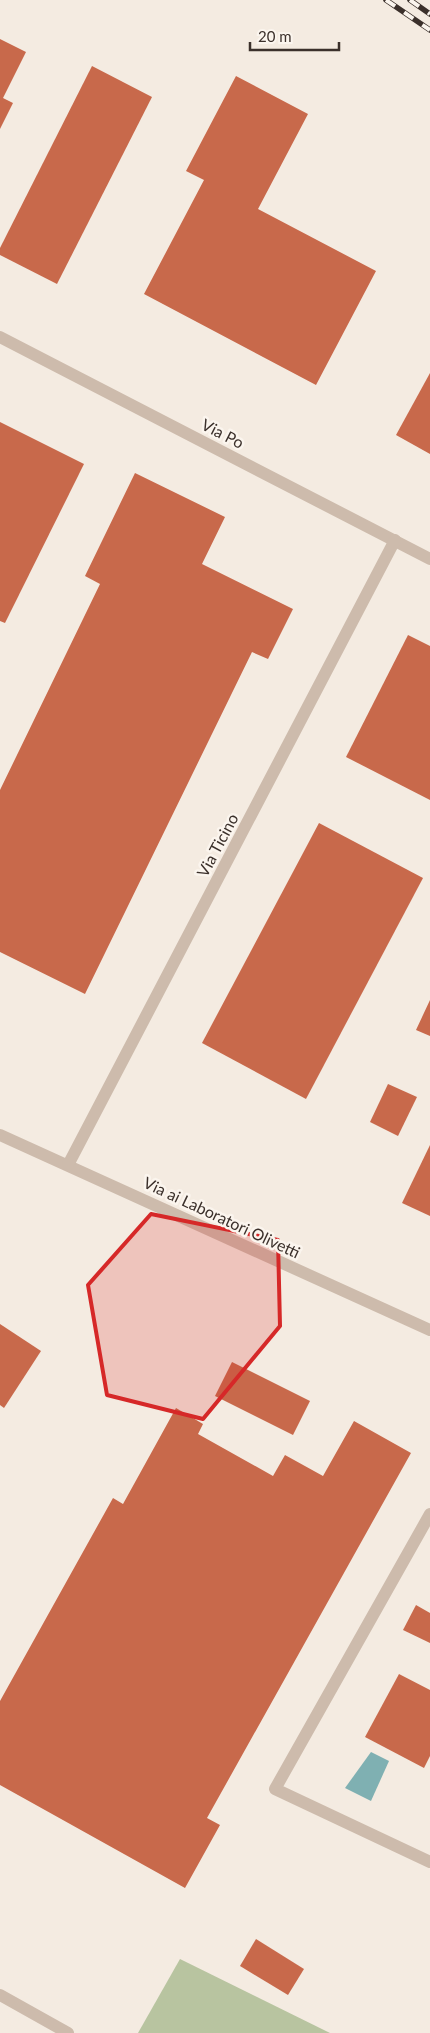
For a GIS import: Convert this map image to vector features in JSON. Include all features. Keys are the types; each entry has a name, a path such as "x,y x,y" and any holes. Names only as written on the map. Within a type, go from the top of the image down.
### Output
{"street":[{"name":"Via Po","path":"0,337 430,559"},
{"name":"Via Ticino","path":"68,1164 395,540"},
{"name":"Via ai Laboratori Olivetti","path":"0,1135 68,1164 430,1330"},
{"path":"430,1514 276,1788 430,1862"},
{"path":"0,1994 68,2033"}],"highlighted area":[{"path":"151,1214 278,1240 280,1326 203,1419 107,1395 88,1285"}],"green space":[{"path":"180,1959 330,2033 138,2033"}],"water":[{"path":"371,1752 389,1761 371,1801 345,1788"}],"building":[{"path":"0,39 26,52 3,98 13,103 0,129"},
{"path":"92,66 152,97 57,284 0,255 0,248"},
{"path":"236,76 308,114 258,209 376,271 316,385 144,294 204,180 186,171"},
{"path":"430,373 430,454 396,435"},
{"path":"0,422 84,464 5,623 0,621"},
{"path":"135,473 225,517 202,564 293,609 268,659 252,652 85,994 0,952 0,790 100,584 85,576"},
{"path":"408,635 430,646 430,800 346,757"},
{"path":"319,823 423,878 306,1099 202,1043"},
{"path":"430,1000 430,1036 416,1030"},
{"path":"388,1084 417,1097 398,1136 370,1122"},
{"path":"430,1145 430,1216 402,1203"},
{"path":"0,1324 41,1351 4,1408 0,1405"},
{"path":"232,1362 310,1401 293,1435 215,1396"},
{"path":"176,1408 203,1424 198,1434 273,1476 285,1455 323,1476 354,1421 411,1453 207,1818 220,1825 185,1888 0,1785 0,1701 113,1498 123,1504"},
{"path":"416,1605 430,1613 430,1643 403,1630"},
{"path":"399,1674 430,1690 430,1756 424,1768 365,1737"},
{"path":"256,1939 304,1969 288,1995 240,1966"}],"railway":[{"path":"386,0 430,30"},
{"path":"410,0 430,14"}]}
